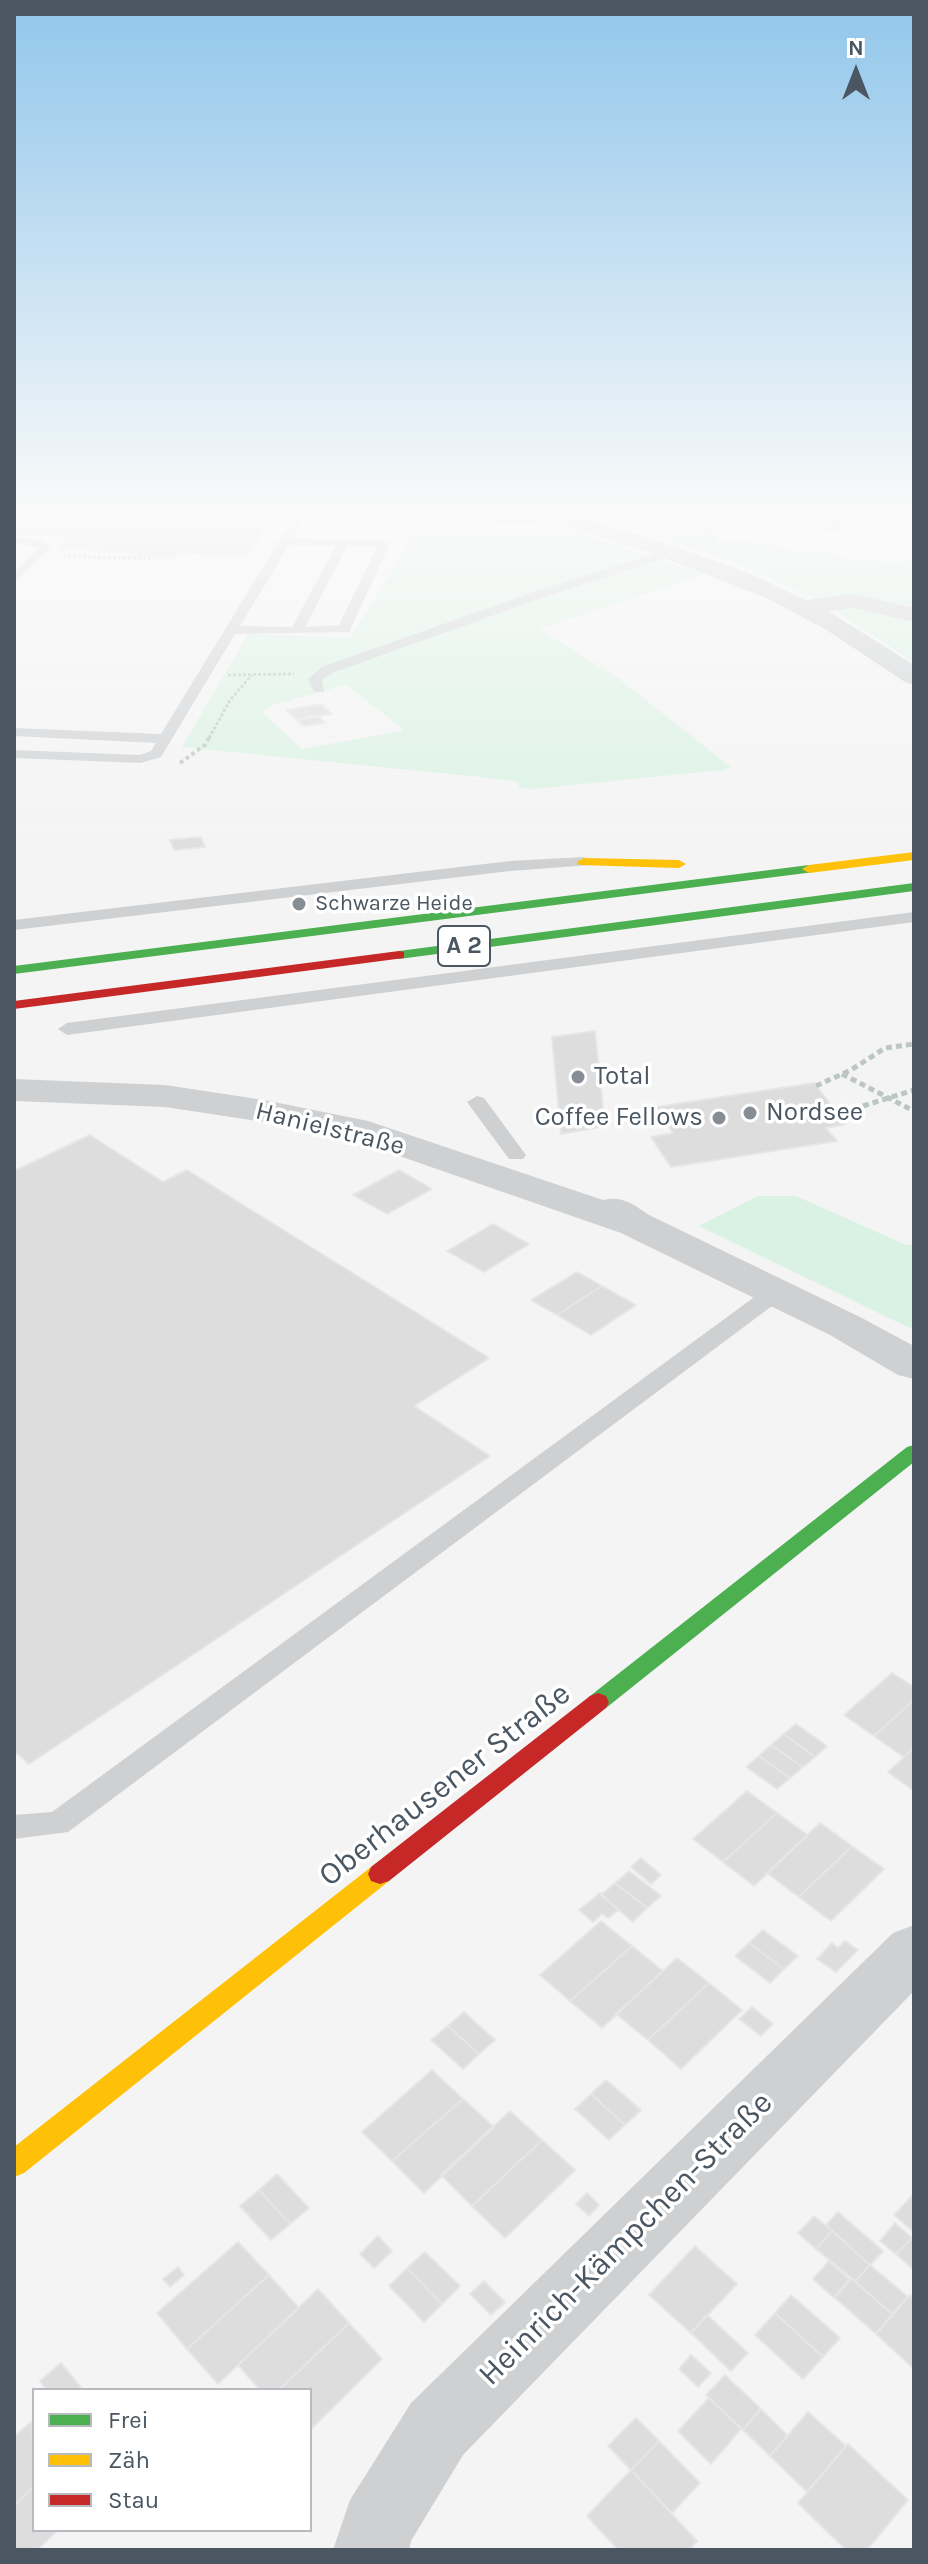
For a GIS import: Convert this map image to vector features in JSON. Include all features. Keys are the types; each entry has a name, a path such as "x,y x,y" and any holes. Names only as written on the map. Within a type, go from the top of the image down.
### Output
{"main road":[{"name":"A 2","path":"14,970 914,856"},
{"path":"584,862 793,871"},
{"name":"A 2","path":"14,1005 914,887"},
{"name":"Oberhausener Straße","path":"14,2164 914,1452"}],"street":[{"path":"839,628 914,677"},
{"name":"Hanielstraße","path":"14,1090 165,1096 264,1111 368,1132 635,1224 776,1292 914,1365"},
{"name":"Hanielstraße","path":"516,1155 590,1191 635,1224"},
{"name":"Heinrich-Kämpchen-Straße","path":"371,2550 377,2527 437,2429 914,1951"}],"lane":[{"path":"14,754 141,759 156,754 233,630 345,628"},
{"path":"319,689 315,679 327,670 446,628"},
{"path":"14,732 166,739"},
{"path":"14,925 510,866 584,862"},
{"path":"60,1029 914,917"},
{"path":"477,1102 516,1155"},
{"path":"14,1827 58,1823 776,1292"}],"path":[{"path":"816,1086 885,1048 914,1044"},
{"path":"841,1073 914,1111"},
{"path":"844,1112 914,1090"}],"green space":[{"path":"356,628 543,628 539,629 618,678 731,767 533,789 520,788 513,781 480,777 182,747 248,634 350,638","holes":["346,685 402,728 401,731 302,749 262,712 273,705"]},
{"path":"861,628 914,628 914,662"},
{"path":"758,1196 796,1196 906,1245 914,1244 914,1330 699,1226"}],"building":[{"path":"321,704 332,714 297,720 286,710"},
{"path":"318,716 325,723 304,726 297,720"},
{"path":"201,837 205,847 174,850 170,840"},
{"path":"595,1031 605,1126 561,1134 552,1037"},
{"path":"814,1083 846,1124 826,1128 837,1141 671,1167 651,1137 673,1133 656,1107"},
{"path":"90,1135 163,1182 187,1170 489,1358 414,1406 490,1456 29,1764 14,1751 14,1171"},
{"path":"399,1170 432,1189 387,1214 353,1195"},
{"path":"493,1224 529,1244 484,1272 447,1251"},
{"path":"577,1272 602,1286 557,1315 531,1300"},
{"path":"602,1286 636,1305 591,1335 557,1315"},
{"path":"892,1673 914,1687 914,1700 874,1736 844,1715"},
{"path":"914,1700 914,1748 904,1757 874,1736"},
{"path":"796,1724 827,1746 815,1757 784,1734"},
{"path":"784,1734 815,1757 803,1767 771,1745"},
{"path":"771,1745 803,1767 790,1778 759,1756"},
{"path":"914,1748 914,1791 888,1772"},
{"path":"759,1756 790,1778 777,1789 746,1767"},
{"path":"747,1791 777,1813 723,1862 693,1839"},
{"path":"777,1813 808,1835 754,1886 723,1862"},
{"path":"820,1823 852,1846 799,1897 767,1873"},
{"path":"852,1846 884,1869 831,1921 799,1897"},
{"path":"641,1858 661,1875 651,1884 631,1867"},
{"path":"629,1871 661,1896 647,1908 615,1883"},
{"path":"615,1883 647,1908 633,1922 601,1895"},
{"path":"600,1893 619,1910 608,1918 602,1914 593,1922 579,1910"},
{"path":"601,1921 632,1946 570,2001 540,1975"},
{"path":"763,1930 798,1956 784,1969 749,1943"},
{"path":"845,1941 858,1950 836,1972 817,1959 832,1943 838,1948"},
{"path":"749,1943 784,1969 770,1983 735,1956"},
{"path":"632,1946 663,1971 602,2028 570,2001"},
{"path":"677,1958 709,1983 648,2040 616,2014"},
{"path":"709,1983 742,2010 681,2069 648,2040"},
{"path":"752,2007 773,2024 761,2036 739,2019"},
{"path":"464,2012 495,2040 479,2054 448,2026"},
{"path":"448,2026 479,2054 463,2069 431,2040"},
{"path":"432,2070 463,2099 392,2161 362,2132"},
{"path":"606,2080 641,2110 625,2125 591,2094"},
{"path":"591,2094 625,2125 609,2140 575,2109"},
{"path":"463,2099 494,2127 424,2193 392,2161"},
{"path":"510,2111 542,2140 472,2206 441,2175"},
{"path":"542,2140 575,2170 505,2238 472,2206"},
{"path":"277,2174 309,2208 290,2224 259,2190"},
{"path":"259,2190 290,2224 271,2240 240,2206"},
{"path":"587,2193 599,2205 589,2216 576,2204"},
{"path":"914,2196 914,2232 894,2215"},
{"path":"838,2212 883,2251 870,2265 826,2225"},
{"path":"814,2216 832,2231 816,2249 798,2233"},
{"path":"895,2223 912,2238 896,2254 880,2241"},
{"path":"832,2231 870,2265 855,2281 816,2249"},
{"path":"378,2236 392,2251 374,2268 360,2254"},
{"path":"914,2239 914,2270 896,2254"},
{"path":"238,2242 269,2275 187,2349 157,2313"},
{"path":"695,2246 737,2284 691,2333 649,2295"},
{"path":"425,2252 460,2286 442,2304 407,2268"},
{"path":"829,2261 850,2280 834,2298 813,2279"},
{"path":"870,2265 908,2297 892,2314 855,2281"},
{"path":"178,2267 184,2275 170,2287 163,2279"},
{"path":"407,2268 442,2304 424,2322 389,2286"},
{"path":"269,2275 299,2308 218,2384 187,2349"},
{"path":"851,2278 892,2314 876,2334 834,2297"},
{"path":"484,2281 505,2302 491,2315 470,2294"},
{"path":"318,2289 349,2323 281,2388 258,2388 238,2365"},
{"path":"791,2295 840,2338 823,2357 775,2313"},
{"path":"910,2295 914,2298 913,2368 876,2334"},
{"path":"775,2313 823,2357 803,2379 755,2335"},
{"path":"707,2315 748,2353 731,2371 691,2333"},
{"path":"349,2323 382,2359 312,2428 312,2388 281,2388"},
{"path":"691,2355 711,2373 698,2387 679,2369"},
{"path":"61,2363 81,2388 45,2388 40,2381"},
{"path":"725,2375 761,2409 743,2430 706,2395"},
{"path":"709,2398 741,2429 711,2464 678,2431"},
{"path":"761,2409 788,2436 770,2456 743,2430"},
{"path":"808,2412 846,2446 807,2492 770,2456"},
{"path":"636,2418 659,2441 631,2470 608,2446"},
{"path":"32,2421 32,2489 14,2505 14,2437"},
{"path":"659,2441 700,2483 672,2513 631,2470"},
{"path":"848,2444 908,2500 867,2550 846,2550 798,2503"},
{"path":"631,2470 697,2541 689,2550 618,2550 587,2516"},
{"path":"32,2489 32,2532 56,2532 37,2550 14,2550 14,2505"}],"traffic: fast":[{"path":"14,970 809,869"},
{"path":"399,955 914,887"},
{"path":"598,1702 914,1452"}],"traffic: slow":[{"path":"809,869 914,856"},
{"path":"584,862 679,864"},
{"path":"14,2164 380,1874"}],"traffic: jam":[{"path":"14,1005 399,955"},
{"path":"380,1874 598,1702"}],"place":[{"name":"Schwarze Heide","path":"299,904"},
{"name":"Total","path":"578,1077"},
{"name":"Nordsee","path":"750,1113"},
{"name":"Coffee Fellows","path":"719,1118"}]}
